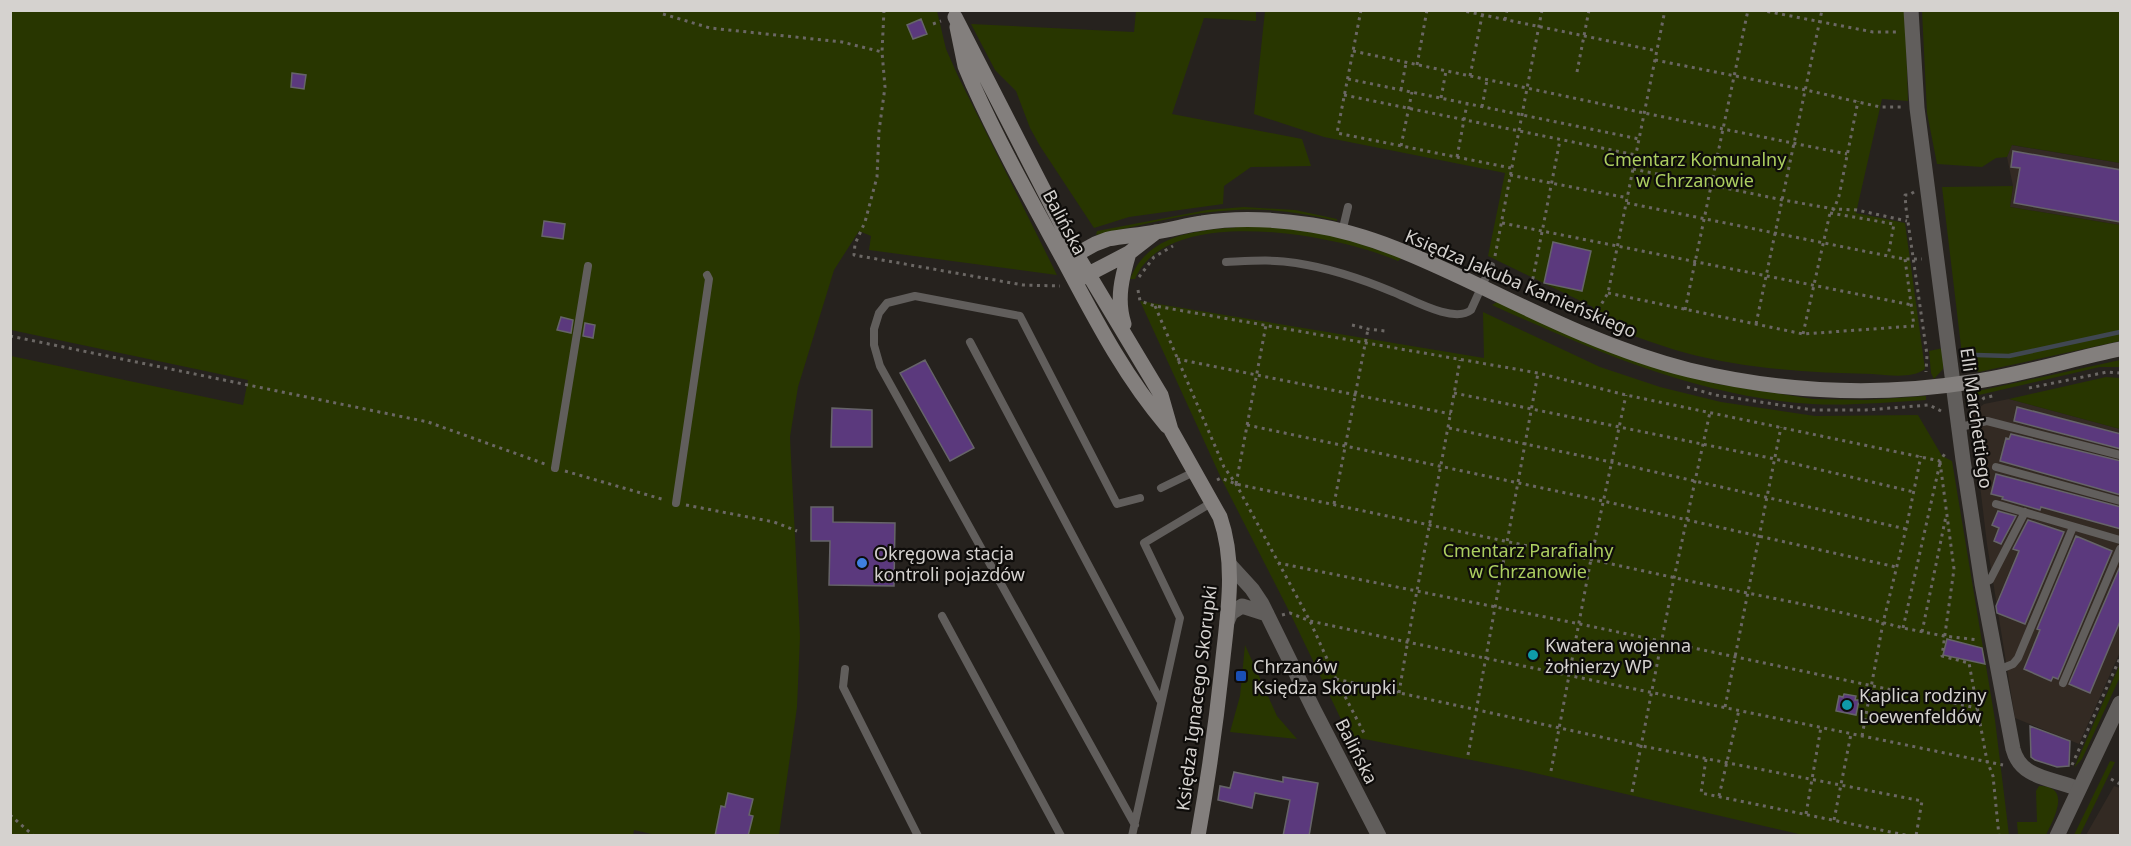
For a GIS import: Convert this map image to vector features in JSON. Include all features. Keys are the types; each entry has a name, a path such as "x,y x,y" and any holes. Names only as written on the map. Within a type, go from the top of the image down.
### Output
{"main road":[{"name":"Balińska","path":"950,16 1081,278 1106,339 1144,400 1171,430"},
{"name":"Księdza Jakuba Kamieńskiego","path":"1070,258 1108,239 1209,222 1246,219 1305,224 1342,232 1392,248 1608,344 1667,364 1759,383 1819,389 1886,390 1954,385 2121,350"},
{"name":"Księdza Jakuba Kamieńskiego","path":"1081,278 1107,266 1156,232"},
{"path":"1128,253 1120,284 1119,300 1129,341"},
{"name":"Balińska","path":"1081,278 1129,341 1161,395 1171,430 1224,531 1230,565"},
{"name":"Księdza Ignacego Skorupki","path":"1198,836 1216,724 1227,622 1230,565"}],"street":[{"name":"Elli Marchettiego","path":"1911,10 1917,108 1935,258 1982,584 2015,754"},
{"name":"Balińska","path":"1230,565 1273,615 1379,836"},
{"path":"1227,622 1231,613 1242,606 1273,615"},
{"path":"2057,836 2121,703"},
{"path":"2015,754 2021,765 2032,774 2078,789"}],"lane":[{"path":"1342,232 1348,207"},
{"path":"1226,262 1295,263 1360,279 1457,315 1466,314 1471,310 1491,266"},
{"path":"555,468 588,266"},
{"path":"676,503 709,279 707,275"},
{"path":"1135,825 880,366 873,345 873,329 879,313 887,303 915,296 1020,316 1117,504 1140,498"},
{"path":"970,342 1160,700"},
{"path":"1959,421 1987,421 2121,455"},
{"path":"1996,467 2121,501"},
{"path":"1161,488 1194,472"},
{"path":"1132,836 1160,700 1180,618 1144,543 1211,503"},
{"path":"1996,504 2121,540"},
{"path":"1982,584 1990,580 2025,513"},
{"path":"1998,670 2008,667 2018,658 2073,527"},
{"path":"2063,683 2121,549"},
{"path":"942,616 1061,836"},
{"path":"845,669 843,687 918,836"}],"path":[{"path":"884,10 882,52 885,87 879,131 877,177 865,222 855,244 854,255 1023,285 1044,286"},
{"path":"1361,10 1337,133 1511,168"},
{"path":"1417,65 1427,10"},
{"path":"1459,10 1657,51"},
{"path":"1505,20 1507,10"},
{"path":"1491,266 1502,223 1542,10"},
{"path":"1577,72 1589,10"},
{"path":"1598,310 1608,293 1665,10"},
{"path":"1685,310 1748,10"},
{"path":"1760,10 1873,32 1911,32"},
{"path":"1756,324 1822,10"},
{"path":"663,14 710,28 842,42 882,52"},
{"path":"933,24 950,16"},
{"path":"1470,76 1482,16"},
{"path":"1353,51 1644,113 1847,153"},
{"path":"1655,60 1880,106 1917,108"},
{"path":"1401,90 1406,63"},
{"path":"1441,98 1446,71"},
{"path":"1348,79 1639,139"},
{"path":"1482,106 1487,80"},
{"path":"1401,146 1412,92"},
{"path":"1344,95 1636,155"},
{"path":"1803,334 1858,101"},
{"path":"1457,157 1467,104"},
{"path":"1527,293 1533,278 1560,140"},
{"path":"1633,169 1783,200 1834,209 1857,210 1907,221"},
{"path":"1510,175 1704,219 1888,256 1905,259 1935,258"},
{"path":"1916,190 1905,195 1927,355 1926,377"},
{"path":"1830,213 1894,224 1888,256"},
{"path":"1502,223 1912,305"},
{"path":"1608,293 1803,334 1914,326 1905,259"},
{"path":"1136,283 1140,301 1155,306 1538,373 1626,395 1940,461"},
{"path":"1155,306 1224,467 1236,484 1310,621 1365,735"},
{"path":"1236,484 1266,325"},
{"path":"1352,325 1385,331"},
{"path":"1335,504 1368,329"},
{"path":"10,336 428,422 555,468 676,503 774,522 797,531"},
{"path":"1177,359 1451,414"},
{"path":"1399,693 1460,360"},
{"path":"2028,388 2107,372 2121,373"},
{"path":"1468,755 1538,373"},
{"path":"1454,393 1775,459 1914,492"},
{"path":"1959,421 1984,398 2006,393"},
{"path":"1551,771 1591,559 1626,395"},
{"path":"1632,792 1694,480 1710,412"},
{"path":"1247,425 1518,482 1896,567"},
{"path":"1725,707 1781,427"},
{"path":"1449,428 1768,496 1906,529"},
{"path":"1903,628 1940,461 1947,450"},
{"path":"1862,736 1883,623 1921,456"},
{"path":"1940,461 1954,569 1942,656 1968,663 1987,761 1993,776 1999,836"},
{"path":"1213,482 1221,478 1236,484 1430,524 1508,543 1591,559 1903,628 1944,636 1992,641"},
{"path":"1922,632 1947,512"},
{"path":"1278,563 1663,641 1977,708"},
{"path":"1273,615 1290,613 1310,621 1407,642 2005,765 2015,754"},
{"path":"2064,769 2071,768 2121,658"},
{"path":"1336,679 1642,746 1922,801 1916,836"},
{"path":"1719,796 1739,710"},
{"path":"1806,814 1821,727"},
{"path":"1834,820 1851,734"},
{"path":"1706,759 1701,793 1910,836"},
{"path":"2111,779 2121,784"},
{"path":"10,815 34,836"}],"shaded area":[{"path":"2011,145 2120,163 2120,225 2010,207 2013,186 2007,157"},
{"path":"2009,399 2120,429 2120,652 2079,744 2015,718 1987,544 1972,418 1976,410 1984,404"},
{"path":"2114,786 2120,788 2120,835 2086,835"}],"green space":[{"path":"11,11 937,11 946,49 958,76 1057,275 869,250 871,236 859,231 834,270 798,387 790,437 800,637 797,707 779,835 660,836 634,830 633,836 11,835 11,356 243,405 248,380 11,330"},
{"path":"1136,11 1256,11 1256,21 1204,18 1172,114 1302,139 1311,166 1251,167 1224,186 1223,204 1129,217 1094,228 1040,146 1030,128 1016,91 995,70 971,24 1134,32"},
{"name":"Cmentarz Komunalny w Chrzanowie","path":"1265,11 1905,11 1908,101 1882,99 1856,213 1905,223 1925,369 1900,376 1802,371 1732,363 1686,353 1590,320 1593,307 1488,256 1505,173 1324,137 1254,114"},
{"path":"1922,11 2120,11 2120,163 2012,145 2007,157 1996,158 1982,167 1937,164 1927,113"},
{"path":"2013,186 2010,207 2120,225 2120,341 1979,372 1963,363 1942,187"},
{"path":"1244,207 1295,210 1337,219 1337,221 1287,212 1218,211 1183,216 1096,235 1097,231 1207,210"},
{"path":"1253,226 1297,229 1337,236 1402,258 1398,261 1371,251 1297,235 1256,231 1217,233 1182,240 1153,255 1135,279 1130,279 1139,263 1151,250 1166,241 1199,231"},
{"name":"Cmentarz Parafialny w Chrzanowie","path":"1140,301 1484,358 1483,312 1600,367 1660,387 1721,402 1815,416 1918,415 1942,456 1952,461 1995,720 2009,835 1803,835 1522,770 1349,736 1290,613 1221,478"},
{"path":"1497,302 1659,368 1717,384 1813,399 1866,400 1926,396 1926,400 1812,404 1770,400 1729,392 1688,382 1608,355 1492,305"},
{"path":"1943,348 1943,369 1934,379 1931,373 1929,351"},
{"path":"2120,360 2120,367 2100,367 1979,395 1965,403 1972,393 1978,391"},
{"path":"2106,377 2120,378 2120,429 2009,399"},
{"path":"1245,645 1277,716 1297,739 1230,732 1240,696"},
{"path":"2120,664 2120,677 2082,759 2074,768"},
{"path":"2110,761 2115,762 2080,835 2074,835"},
{"path":"2039,786 2049,787 2058,798 2053,821 2046,835 2018,835 2017,822 2037,822 2036,791"}],"building":[{"path":"921,19 927,34 913,39 907,25"},
{"path":"292,73 306,75 304,89 291,87"},
{"path":"2013,151 2121,170 2121,222 2014,203 2020,168 2011,167"},
{"path":"544,221 565,224 563,239 542,236"},
{"path":"1553,242 1591,251 1582,291 1544,283"},
{"path":"561,317 573,320 571,333 557,330"},
{"path":"585,323 595,325 593,338 583,336"},
{"path":"925,360 974,448 950,461 900,373"},
{"path":"2017,407 2121,434 2121,449 2014,421"},
{"path":"832,408 872,410 872,447 831,447"},
{"path":"2011,434 2121,461 2121,495 2000,461 2006,438 2009,439"},
{"path":"1996,474 2121,507 2121,529 2002,499 2003,497 1991,494"},
{"name":"Okręgowa stacja kontroli pojazdów","path":"811,507 833,507 833,522 895,523 894,586 829,585 830,541 811,541"},
{"path":"1998,511 2016,516 2001,544 1994,541 1999,528 1992,525"},
{"path":"2028,520 2064,532 2025,624 1997,613 1996,606 2019,551 2013,549"},
{"path":"2076,536 2112,551 2058,679 2053,677 2051,681 2024,669 2040,630 2037,629"},
{"path":"2121,564 2121,619 2090,693 2069,684"},
{"path":"1947,639 1982,648 1985,664 1943,655"},
{"name":"Kaplica rodziny Loewenfeldów","path":"1844,694 1856,696 1855,700 1859,700 1856,715 1836,711 1839,696 1843,697"},
{"path":"2030,726 2070,741 2069,766 2057,767 2031,757"},
{"path":"1234,772 1283,782 1283,777 1318,783 1309,836 1283,836 1290,800 1255,793 1252,808 1218,800 1220,786 1230,788"},
{"path":"728,793 753,799 749,815 753,816 748,836 715,836 721,806 725,807"}],"waterway":[{"path":"1976,355 2009,356 2120,332"}],"place":[{"name":"Okręgowa stacja kontroli pojazdów","path":"862,563"},
{"name":"Kwatera wojenna żołnierzy WP","path":"1533,655"},
{"name":"Chrzanów Księdza Skorupki","path":"1241,676"},
{"name":"Kaplica rodziny Loewenfeldów","path":"1847,705"}]}
